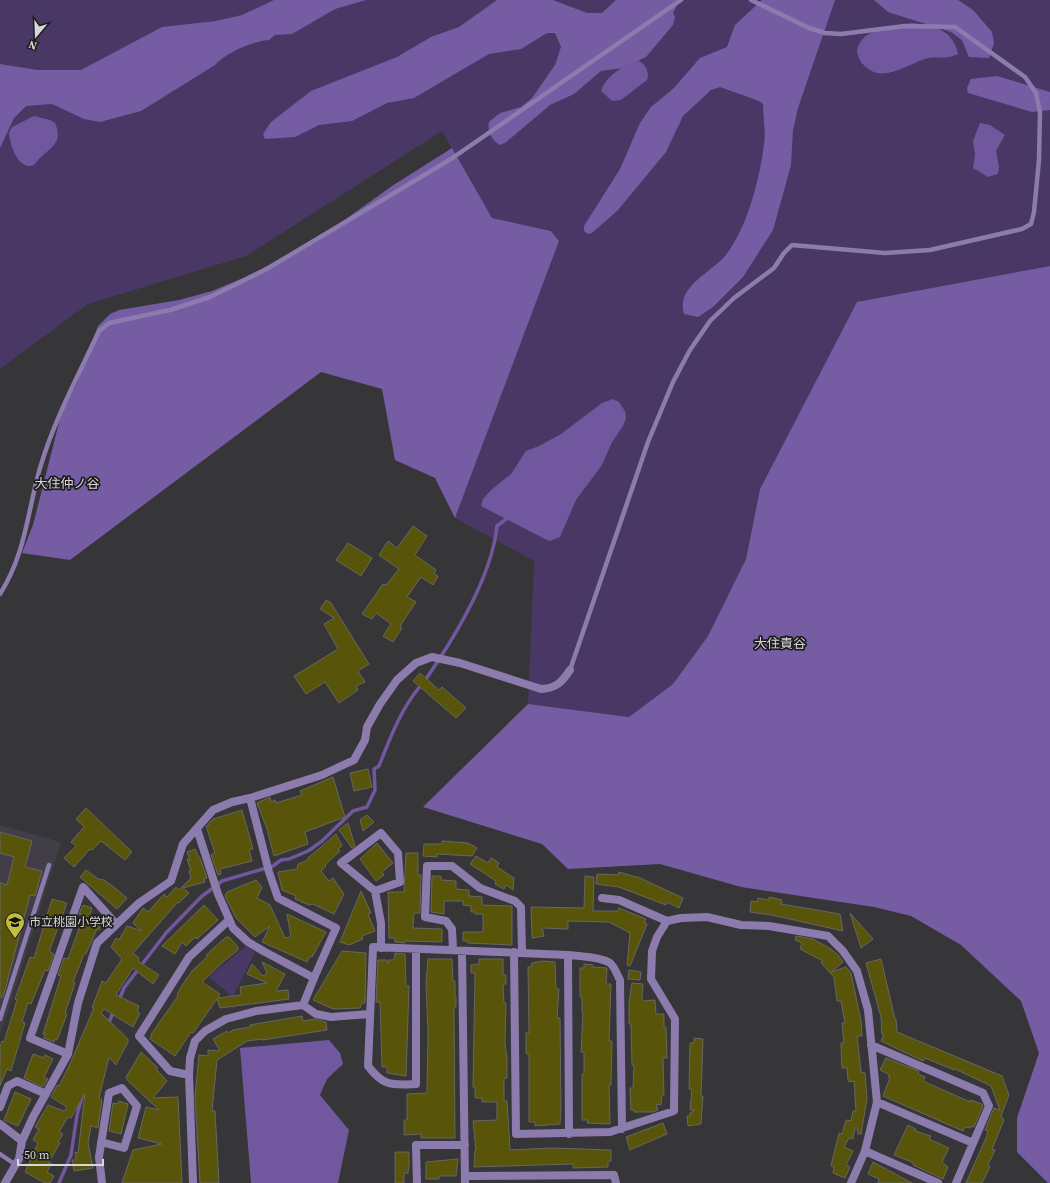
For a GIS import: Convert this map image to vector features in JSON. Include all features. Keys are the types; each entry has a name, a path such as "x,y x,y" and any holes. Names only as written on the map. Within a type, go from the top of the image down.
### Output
{"street":[{"path":"5,1183 16,1165 22,1141 33,1117 68,1054 78,1002 97,944 139,903 172,881 183,844 213,810 232,802 250,798 322,775 354,760 365,740 367,727 380,704 397,680 416,663 432,657 542,689 552,688 562,683 570,670"},
{"path":"250,798 269,872 278,898 336,928 303,1005"},
{"path":"197,829 218,894 233,928 248,942 314,978"},
{"path":"375,891 400,882 398,853 381,833 342,863 375,891 381,923 381,948"},
{"path":"452,950 452,929 446,921 425,917 427,866 452,866 480,888 515,901 521,907 518,953 516,1134 610,1132 674,1111 675,1019 651,979 652,951 657,937 667,921"},
{"path":"68,1054 30,1038 83,887 116,924"},
{"path":"602,898 619,900 667,921 681,918 707,917 741,925 769,926 828,936 843,951 857,971 868,1010 877,1102 865,1151 852,1183"},
{"path":"189,1075 170,1071 139,1036 189,957 229,920"},
{"path":"416,949 416,1084 389,1085 376,1077 368,1066 373,947 568,955 610,963 616,970 620,980 622,1129"},
{"path":"462,951 465,1180 614,1175 616,1183"},
{"path":"568,955 570,1134"},
{"path":"193,1183 189,1075 190,1058 195,1042 205,1031 226,1019 256,1011 303,1005 316,1014 331,1017 369,1014"},
{"path":"871,1045 983,1093 989,1106 956,1183"},
{"path":"0,1107 8,1086 17,1082 46,1094"},
{"path":"101,1142 124,1148 137,1106 122,1088 109,1093 98,1157 102,1183"},
{"path":"877,1102 973,1143"},
{"path":"0,1124 22,1141"},
{"path":"417,1183 416,1146 465,1145"},
{"path":"865,1151 938,1183"}],"lane":[{"path":"0,594 8,581 21,552 40,468 56,422 99,331 109,323 170,310 210,297 265,270 451,159 681,0"},
{"path":"570,670 648,442 673,382 690,350 710,321 734,298 774,268 784,253 792,246 885,253 930,250 1022,229 1031,224 1034,212 1039,160 1040,112 1036,93 1025,77 955,27 905,26 841,34 825,33 809,28 751,0"},
{"path":"0,1019 49,865"},
{"path":"0,1154 16,1165"}],"shaded area":[{"path":"0,0 1050,0 1050,266 857,303 760,489 746,559 708,636 673,684 629,717 528,704 534,561 455,518 559,241 551,231 492,218 442,131 246,256 88,304 0,369"},
{"path":"274,0 366,0 335,9 292,34 275,35 269,40 240,48 141,111 100,122 84,119 52,104 26,106 14,118 0,148 0,64 37,70 81,70 162,27 216,21 242,15"},
{"path":"497,0 553,0 587,13 602,13 616,0 680,0 673,13 675,17 673,25 646,57 622,68 601,71 574,94 550,105 505,143 499,145 494,140 489,132 489,122 500,113 521,107 532,98 555,65 561,47 555,33 547,33 521,49 489,54 414,98 387,103 352,121 319,125 295,137 265,139 263,134 271,122 311,91 397,57 431,37 459,27"},
{"path":"762,0 835,0 798,108 793,130 791,165 773,230 743,277 713,307 698,317 684,314 683,304 689,289 725,256 733,245 746,218 756,187 765,139 763,104 759,101 720,87 711,90 683,116 666,152 618,210 592,233 588,234 584,231 584,226 620,169 640,123 651,107 674,88 700,58 727,47 735,25"},
{"path":"874,0 958,0 973,10 992,32 994,43 989,58 969,57 962,40 951,32 888,12"},
{"path":"911,23 927,25 941,30 952,39 958,54 946,57 928,58 889,73 874,72 861,62 857,50 860,42 865,36 879,30"},
{"path":"636,60 642,63 646,68 648,74 647,80 621,100 612,101 601,91 603,86 616,72"},
{"path":"997,76 1050,92 1050,110 1032,112 968,93 967,88 971,79"},
{"path":"34,116 50,120 55,123 58,137 53,146 34,165 28,166 19,161 16,156 11,144 9,133 12,127"},
{"path":"980,123 990,125 1005,135 996,151 999,167 998,174 988,177 973,168 975,155 973,141"},
{"path":"452,148 492,218 551,231 559,241 455,518 435,478 395,460 382,389 321,372 70,560 22,553 33,525 62,411 77,383 98,326 110,314 119,310 179,300 212,291 243,278 308,246 392,186"},
{"path":"1050,266 1050,1183 1048,1183 1017,1152 1017,1118 1039,1053 1021,1001 961,945 911,916 874,907 741,887 660,864 568,869 542,844 423,807 528,704 629,717 673,684 708,636 746,559 760,489 857,302"},
{"path":"613,399 619,402 625,411 626,418 623,426 612,442 602,465 576,500 560,537 550,541 481,506 483,499 491,490 511,474 526,451 561,434 602,403"},
{"name":"市立桃園小学校","path":"0,825 61,842 0,1036"},
{"path":"246,946 255,952 233,997 235,1008 232,1009 228,993 209,977"},
{"path":"329,1040 340,1053 343,1064 327,1079 320,1095 349,1130 338,1183 251,1183 240,1048"}],"building":[{"path":"413,526 427,536 415,555 436,570 434,574 438,576 433,585 421,577 407,597 416,602 400,626 402,628 393,642 383,636 391,624 376,613 372,619 362,614 383,584 386,585 399,569 379,555 388,541 397,548"},
{"path":"348,543 372,558 361,576 336,560"},
{"path":"326,600 331,603 369,664 358,671 365,682 356,686 358,690 339,703 325,682 306,694 294,676 338,649 324,624 334,618 320,609"},
{"path":"420,673 439,690 442,687 466,708 456,718 413,681"},
{"path":"368,769 372,787 354,791 350,773"},
{"path":"333,777 345,817 305,832 308,844 274,856 267,829 257,803 270,797 271,802 275,800 276,803 302,795 300,791"},
{"path":"86,808 132,852 125,860 101,841 92,850 90,849 74,867 64,858 76,846 71,842 84,827 76,819"},
{"path":"242,810 253,849 249,850 252,861 220,869 221,874 218,875 211,855 215,853 206,826 209,825 213,819"},
{"path":"367,815 374,822 363,831 360,820"},
{"path":"348,823 355,846 352,848 339,830"},
{"path":"0,832 32,841 25,867 42,871 35,896 30,895 3,997 0,997 0,883 7,885 14,857 0,853"},
{"path":"336,834 342,846 338,849 340,851 325,865 326,866 321,871 329,881 333,878 344,894 334,914 313,904 309,905 295,899 296,896 282,890 278,872 297,869 298,864 308,860 308,858"},
{"path":"442,841 468,843 477,848 472,856 437,854 437,857 423,856 424,844 442,844"},
{"path":"377,843 393,863 382,872 384,875 376,881 360,859"},
{"path":"195,849 207,878 204,879 205,882 183,888 189,893 179,903 178,902 133,953 139,958 138,961 159,975 153,984 133,968 116,995 139,1006 137,1011 140,1013 133,1027 104,1009 101,1013 128,1039 128,1042 116,1065 109,1057 99,1098 102,1100 98,1128 91,1126 88,1143 93,1168 74,1171 72,1160 76,1160 75,1152 78,1153 85,1093 71,1118 68,1117 59,1132 63,1134 58,1142 60,1143 48,1164 52,1163 47,1172 54,1176 50,1183 45,1183 25,1172 38,1143 33,1140 39,1129 35,1127 48,1105 64,1111 67,1107 51,1097 57,1085 59,1086 69,1066 94,1008 92,1008 102,981 106,983 122,959 111,947 116,938 119,940 127,926 142,931 133,923 143,908 148,912 164,894 167,897 176,887 179,890 191,878 189,871 191,871 187,859 190,860 187,852"},
{"path":"406,853 418,853 418,875 421,875 420,913 414,913 413,928 442,929 442,942 405,941 405,943 395,942 395,938 389,938 388,892 404,892"},
{"path":"476,856 488,863 491,858 499,863 497,867 514,878 513,890 506,885 504,889 495,884 496,881 470,864"},
{"path":"86,870 97,878 110,884 127,898 117,909 80,877"},
{"path":"619,872 640,878 683,898 679,908 667,902 666,905 619,887 596,884 597,874 618,875"},
{"path":"432,876 441,876 441,880 456,881 456,889 469,890 469,896 482,897 482,905 512,906 512,945 468,943 468,941 463,941 463,932 483,932 483,914 475,914 475,912 471,912 471,906 463,905 463,901 444,901 444,914 431,912"},
{"path":"585,876 594,877 593,911 618,911 619,908 646,919 644,922 647,924 630,966 627,965 630,933 609,922 568,921 568,929 542,928 544,936 532,938 531,907 584,908"},
{"path":"256,880 262,887 257,898 270,905 285,938 291,937 287,914 326,932 312,957 310,956 307,962 262,942 270,926 255,937 236,918 225,896 227,892"},
{"path":"361,891 371,913 368,914 375,931 362,936 363,939 349,945 340,942"},
{"path":"769,897 782,900 781,904 840,914 843,931 772,915 750,912 751,901 757,902 758,898 769,900"},
{"path":"52,899 67,903 50,949 50,952 54,954 48,971 45,970 31,1004 28,1003 22,1022 25,1023 11,1071 7,1069 0,1086 0,1047 2,1041 4,1042 17,1000 15,999 30,957 34,958"},
{"path":"83,905 92,908 90,915 102,919 99,930 97,929 86,954 84,954 73,982 75,983 65,1013 67,1014 57,1040 55,1039 54,1042 44,1038 45,1034 43,1034 61,976 58,975 64,958 68,959 84,915 79,914"},
{"path":"204,905 218,920 197,939 195,937 186,946 182,942 175,954 162,946"},
{"path":"850,913 873,939 861,948"},
{"path":"796,936 813,939 831,949 838,955 843,962 831,972 846,967 851,973 861,1021 862,1036 857,1036 861,1072 865,1073 867,1099 861,1134 858,1134 857,1128 855,1128 853,1139 849,1138 844,1147 853,1151 846,1165 850,1167 845,1178 833,1173 834,1167 831,1166 839,1133 842,1134 846,1120 851,1121 853,1111 856,1111 854,1081 849,1082 847,1068 842,1068 841,1043 844,1043 842,1023 845,1023 841,1001 837,1001 834,977 821,963 823,961 800,949 802,943 795,940"},
{"path":"226,937 229,937 238,947 238,950 202,982 220,994 218,998 241,995 240,987 267,983 247,974 252,964 263,976 267,973 262,962 285,974 276,991 288,990 289,999 220,1008 217,999 193,1033 191,1032 175,1056 150,1039 152,1033 178,996 177,995 181,987 192,971 207,957 206,955"},
{"path":"342,951 366,953 365,1003 362,1003 360,1008 333,1009 313,1000"},
{"path":"395,953 405,954 406,986 409,986 406,1076 387,1073 387,1067 382,1067 380,1002 376,1002 378,960 386,960 388,964 388,960 394,960"},
{"path":"428,959 452,959 453,981 455,981 456,997 456,1007 454,1007 455,1138 421,1138 421,1134 404,1135 404,1120 407,1120 407,1094 427,1093 428,1032 426,984"},
{"path":"479,959 503,959 503,975 506,975 506,984 503,984 504,1003 506,1003 505,1044 507,1058 507,1078 504,1078 504,1101 507,1101 510,1150 552,1148 611,1150 611,1161 608,1161 608,1167 573,1168 573,1164 474,1167 476,1150 473,1121 497,1120 497,1102 482,1102 482,1098 475,1098 475,1087 473,1087 475,973 471,973 471,965 479,964"},
{"path":"881,959 896,1019 897,1032 1002,1076 1009,1095 1001,1116 1004,1120 992,1149 995,1150 988,1165 990,1167 982,1183 966,1183 986,1138 988,1131 985,1130 994,1108 1000,1110 991,1086 955,1069 954,1070 925,1058 923,1061 881,1041 884,1034 882,1034 881,1017 866,963"},
{"path":"543,961 555,962 556,989 559,989 557,1018 560,1018 561,1110 560,1124 535,1126 535,1122 529,1122 529,1054 526,1054 526,1033 529,1033 528,967 531,967 532,963"},
{"path":"584,964 593,965 593,967 607,968 606,984 611,984 609,1041 612,1041 611,1085 609,1085 610,1124 587,1123 588,1120 582,1120 582,1074 584,1074 584,1052 581,1052 583,1012 582,997 580,997 580,968 584,968"},
{"path":"629,970 641,972 640,980 628,979"},
{"path":"632,983 643,984 642,999 644,1001 655,1000 656,1014 664,1014 667,1058 663,1058 664,1095 662,1095 661,1105 656,1104 658,1110 654,1112 634,1112 634,1110 631,1110 630,1088 633,1088 634,1065 632,1065 629,1002"},
{"path":"302,1016 303,1021 315,1019 326,1022 327,1030 247,1041 217,1060 212,1111 215,1111 219,1183 200,1183 195,1096 199,1055 208,1056 208,1050 220,1051 213,1039 227,1031 228,1033 233,1030 250,1027 250,1025"},
{"path":"694,1038 703,1039 701,1096 703,1096 701,1124 688,1126 687,1116 690,1116 690,1113 695,1110 690,1110 692,1089 689,1089 690,1043 694,1043"},
{"path":"141,1052 158,1068 156,1069 167,1081 153,1098 178,1097 182,1183 122,1183 133,1150 162,1144 138,1138 146,1107 159,1110 128,1081 126,1077"},
{"path":"33,1054 44,1058 45,1055 53,1059 44,1077 48,1079 43,1087 24,1078"},
{"path":"886,1058 919,1071 918,1074 925,1077 923,1081 970,1102 970,1100 982,1104 983,1106 974,1127 965,1127 963,1131 883,1096 890,1078 888,1077 890,1075 880,1070"},
{"path":"15,1092 31,1099 18,1126 4,1120"},
{"path":"119,1101 128,1104 121,1134 109,1131 113,1103 118,1104"},
{"path":"663,1123 667,1134 630,1150 626,1137"},
{"path":"908,1125 916,1129 915,1131 931,1136 929,1139 949,1148 942,1162 948,1167 943,1179 913,1165 914,1163 894,1155"},
{"path":"395,1152 409,1152 408,1173 404,1173 404,1183 395,1183"},
{"path":"458,1159 456,1176 439,1176 439,1179 426,1179 426,1162"},
{"path":"873,1162 912,1183 878,1183 879,1179 868,1174"}],"waterway":[{"path":"119,1000 124,988 166,933 201,897 222,881 273,866 281,860 289,859 308,851 322,841 353,811 367,807 375,790 374,769 379,766 402,713 414,694 430,674 463,620 473,601 489,563 497,526 509,517"},
{"path":"108,1024 114,1011"},
{"path":"59,1183 71,1155 77,1115 82,1097"}],"place":[{"name":"市立桃園小学校","path":"15,939"}],"district":[{"name":"大住仲ノ谷","path":"67,483"},
{"name":"大住責谷","path":"780,643"}]}
